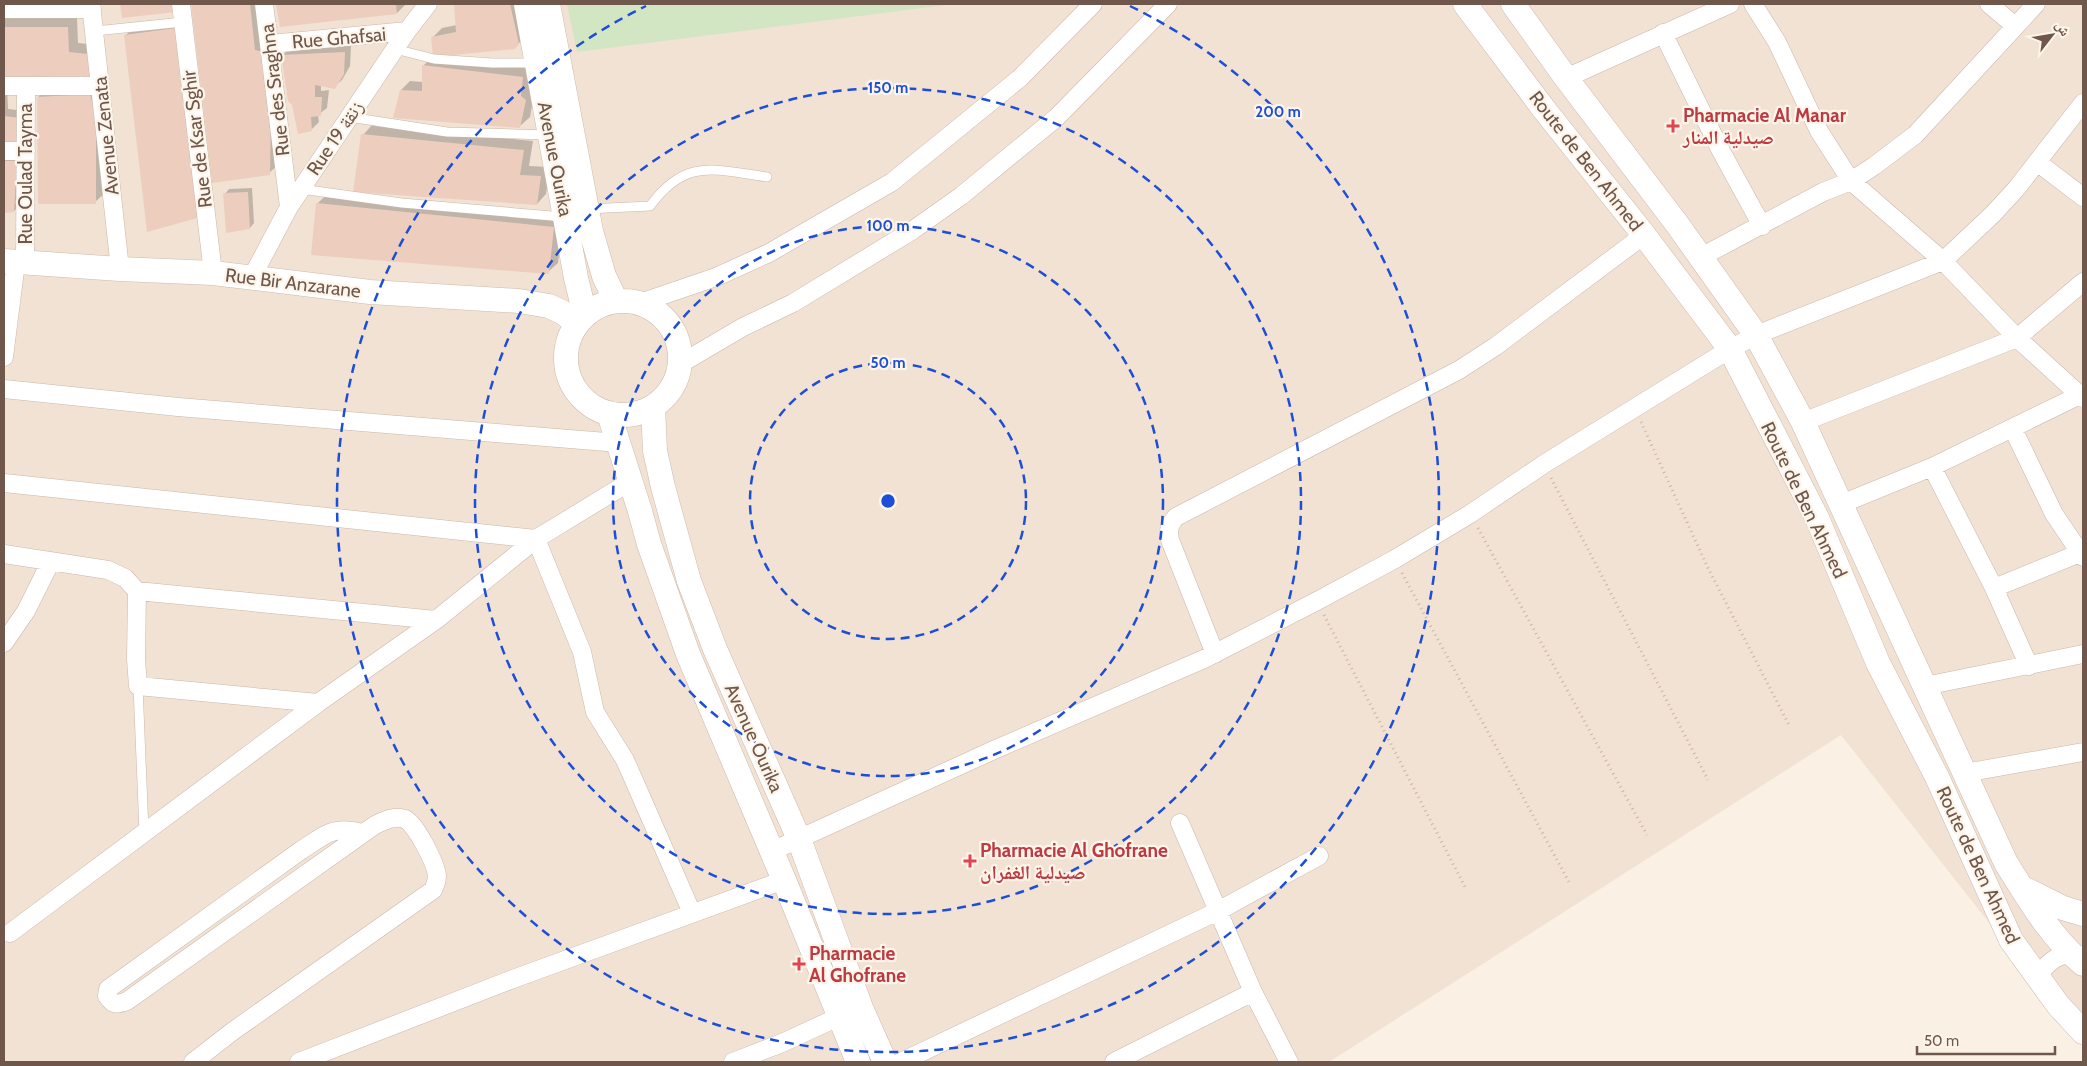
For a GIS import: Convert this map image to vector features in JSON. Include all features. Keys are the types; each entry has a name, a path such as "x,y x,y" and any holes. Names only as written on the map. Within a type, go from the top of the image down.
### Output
{"street":[{"name":"Rue de Ksar Sghir","path":"181,4 213,273"},
{"name":"Rue des Sraghna","path":"264,4 289,206"},
{"name":"Rue 19 زنقة","path":"252,277 289,206 407,31 428,4"},
{"name":"Avenue Ourika","path":"526,4 550,136 577,213 616,301"},
{"name":"Avenue Ourika","path":"548,4 577,213 576,278 581,319"},
{"path":"640,303 662,316 670,326 679,351 680,364 675,381 666,396 653,407 632,415 609,414 592,406 578,394 568,377 565,358 568,340 581,319 599,305 616,301 640,303 716,276 769,254 892,182 1020,78 1093,4"},
{"path":"680,364 743,327 794,303 913,230 960,196 1056,118 1168,4"},
{"name":"Route de Ben Ahmed","path":"1465,4 1730,349 1817,518 1878,663 1937,777 2011,940 2058,1006 2083,1032"},
{"path":"1566,78 1730,4"},
{"path":"1752,4 1777,42 1819,131 1851,181 1942,261 2017,338 2082,397 1932,468 1841,504"},
{"path":"1989,4 2015,26"},
{"path":"1701,258 1823,192 1851,181 1915,135 2036,4"},
{"path":"13,7 92,6"},
{"name":"Avenue Zenata","path":"92,6 120,269"},
{"name":"Route de Ben Ahmed","path":"1519,6 1566,78 1701,258 1756,335 1803,422 2006,863 2022,888 2079,958"},
{"name":"Rue Ghafsai","path":"270,44 407,31"},
{"path":"1663,33 1721,151 1762,226"},
{"path":"4,86 100,86"},
{"name":"Rue Oulad Tayma","path":"4,357 26,151 26,86"},
{"path":"771,850 1214,654 1395,559 1470,514 1544,464 1730,349 1756,335 1942,261 1993,214 2037,162 2083,102"},
{"path":"4,151 26,151"},
{"path":"2037,162 2083,197"},
{"path":"1214,654 1170,540 1168,531 1170,524 1176,517 1459,370 1496,346 1644,235"},
{"name":"Rue Bir Anzarane","path":"15,261 120,269 213,273 370,292 519,301 549,306 581,319"},
{"path":"1803,422 2017,338 2083,282"},
{"path":"4,389 178,407 620,443"},
{"name":"Avenue Ourika","path":"653,407 656,451 663,487 689,581 715,649 799,839 861,1008 885,1062"},
{"name":"Avenue Ourika","path":"609,414 620,443 649,544 688,654 784,880 858,1062"},
{"path":"1994,588 2082,555 2054,514 2012,429"},
{"path":"1932,468 1994,588 2029,666"},
{"path":"10,933 318,703 436,620 536,539 631,481"},
{"path":"4,483 536,539"},
{"path":"536,539 582,652 596,712 625,760 692,913"},
{"path":"4,554 50,563 108,570 125,578 138,591 436,620"},
{"path":"4,643 26,611 50,563"},
{"path":"138,591 136,659 138,686 318,703"},
{"path":"1925,686 2083,654"},
{"path":"1965,773 2083,752"},
{"path":"192,1062 433,890 437,877 434,863 408,820 398,817 390,818 362,833 127,1001 115,1004 107,996 108,990 300,851 338,830 346,828 362,833"},
{"path":"1180,823 1253,992 1289,1062"},
{"path":"901,1062 1218,911 1319,856"},
{"path":"307,1061 513,979 784,880"},
{"path":"2022,888 2063,908 2083,914"},
{"path":"2037,978 2046,965 2057,957 2079,958"},
{"path":"1114,1062 1253,992"},
{"path":"733,1062 782,1043 838,1016 861,1008"}],"lane":[{"path":"95,31 183,22"},
{"path":"395,49 434,60 537,63"},
{"path":"349,117 447,132 550,136"},
{"path":"301,189 402,204 523,212 577,213 650,206 660,193 680,176 705,169 767,176"},
{"path":"138,686 144,832"}],"path":[{"path":"1635,408 1708,568 1789,725"},
{"path":"1544,464 1708,780"},
{"path":"1470,514 1647,835"},
{"path":"1395,559 1570,884"},
{"path":"1317,601 1465,887"}],"shaded area":[{"path":"4,4 2083,4 2083,1042 1841,735 1329,1062 4,1062"}],"green space":[{"path":"567,4 954,4 577,52"}],"building":[{"path":"120,4 175,4 176,12 122,18"},
{"path":"191,4 250,4 255,50 264,52 271,111 270,175 212,183"},
{"path":"276,4 396,4 397,14 280,27"},
{"path":"454,4 510,4 519,44 515,49 433,57 431,37 456,32"},
{"path":"4,27 68,27 69,52 88,54 90,76 4,77"},
{"path":"176,28 201,217 147,232 124,35"},
{"path":"345,52 344,74 335,89 315,85 315,97 322,97 321,116 311,117 312,131 298,134 292,105 288,101 281,55"},
{"path":"422,65 523,77 521,96 526,100 520,128 393,118 400,90 422,91"},
{"path":"90,94 96,118 96,204 38,204 37,97"},
{"path":"4,116 20,118 20,146 4,146"},
{"path":"361,134 524,150 520,175 541,176 537,205 353,192"},
{"path":"4,161 17,161 14,212 4,213"},
{"path":"248,192 250,229 226,233 223,193"},
{"path":"316,203 554,227 549,274 311,255"}],"place":[{"name":"Pharmacie Al Manar صيدلية المنار","path":"1673,126"},
{"name":"Pharmacie Al Ghofrane صيدلية الغفران","path":"970,861"},
{"name":"Pharmacie Al Ghofrane","path":"799,964"}]}
